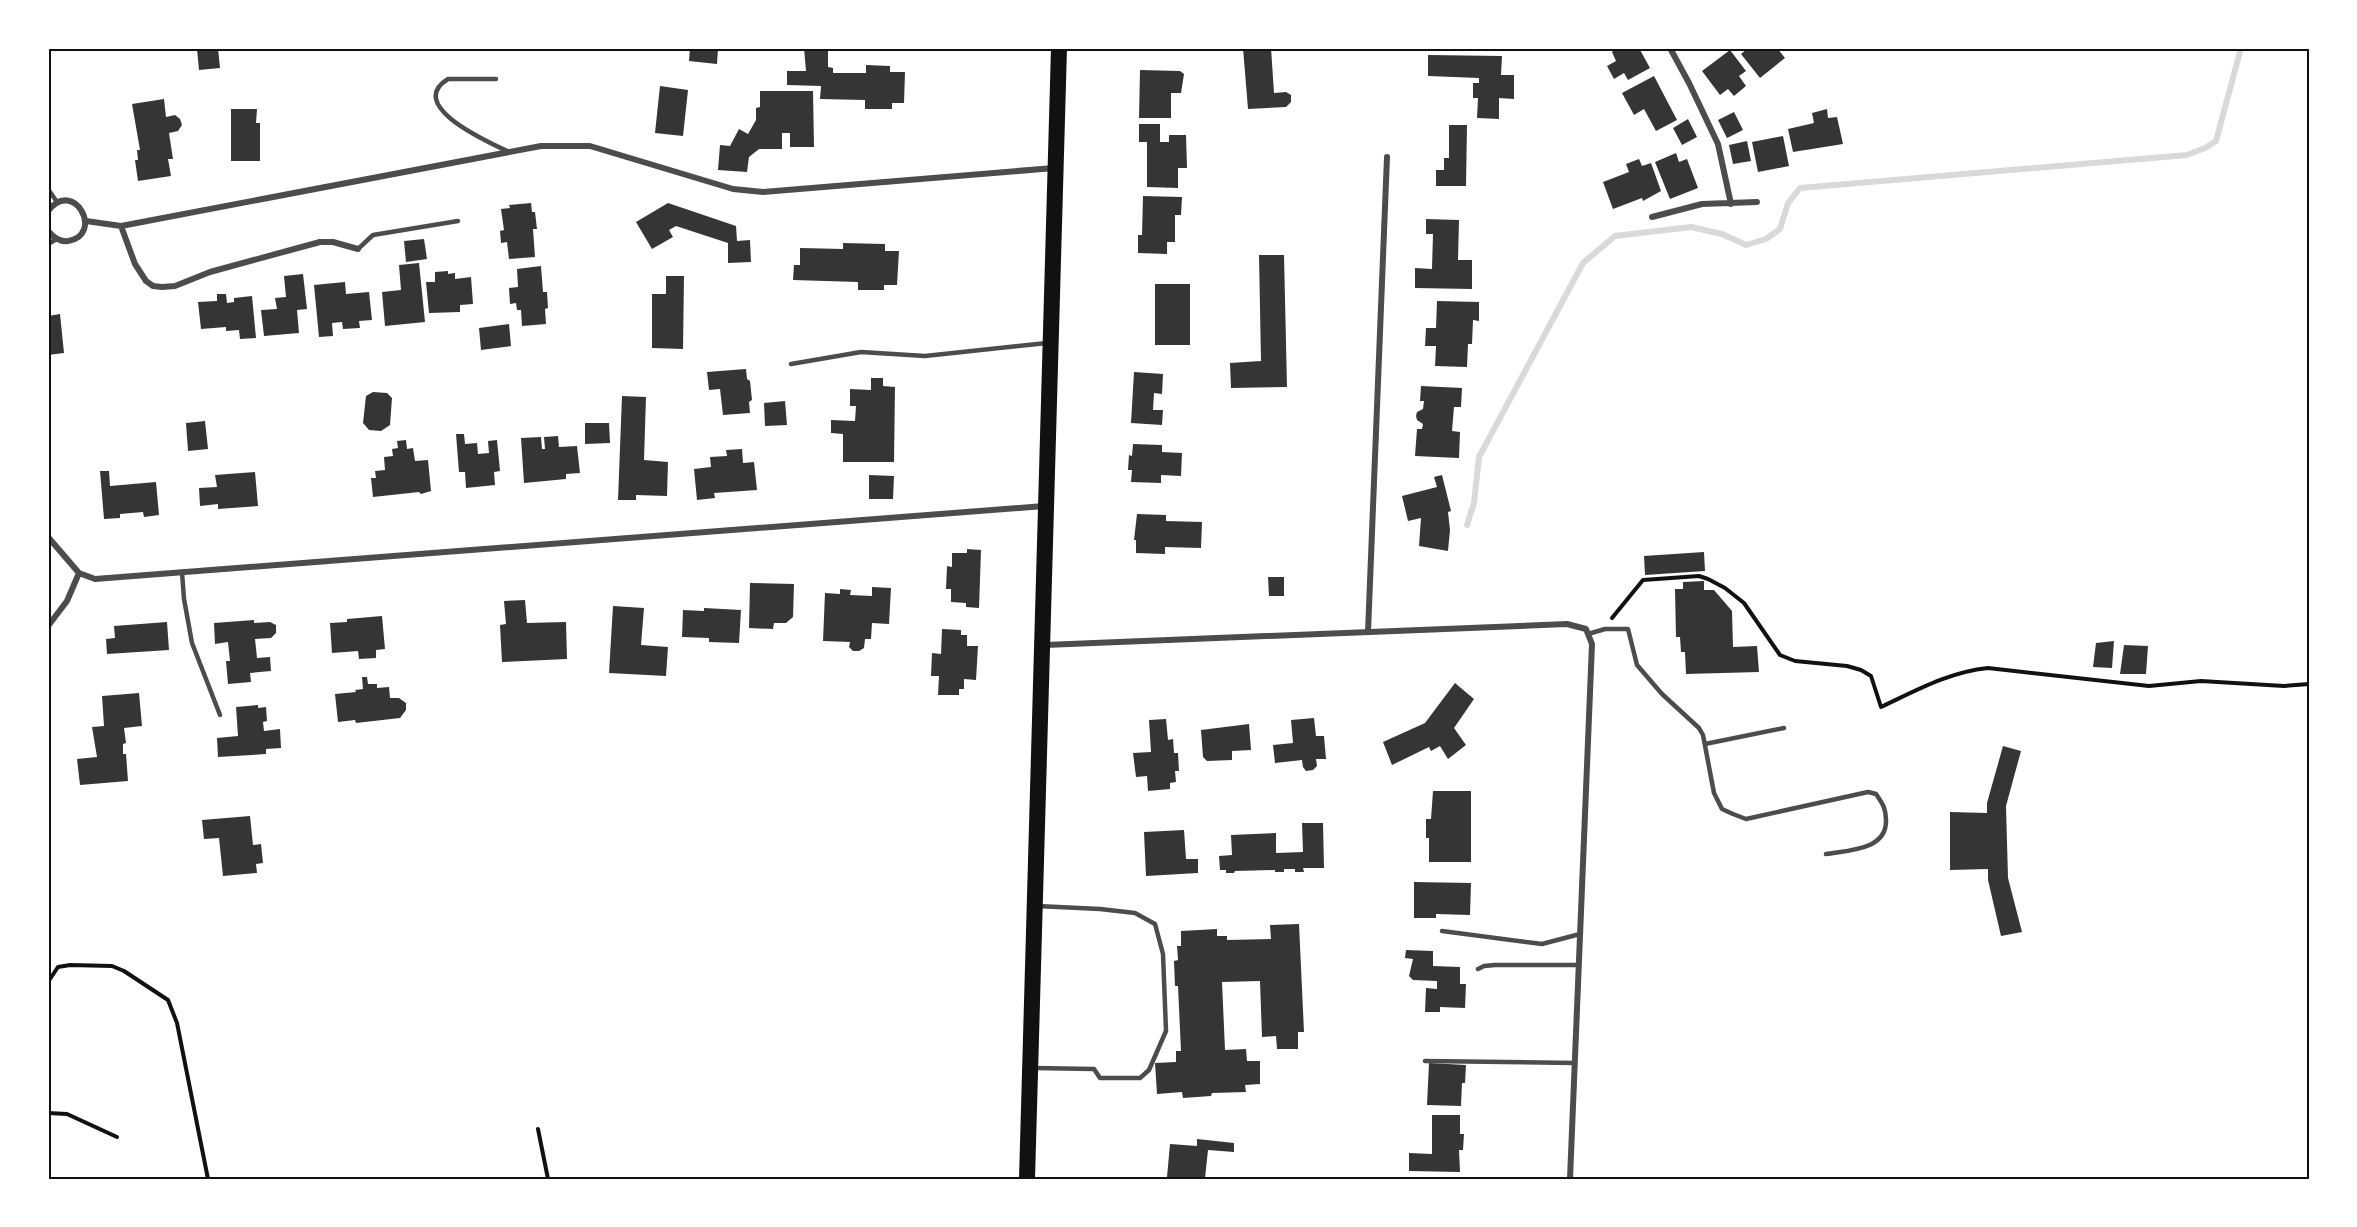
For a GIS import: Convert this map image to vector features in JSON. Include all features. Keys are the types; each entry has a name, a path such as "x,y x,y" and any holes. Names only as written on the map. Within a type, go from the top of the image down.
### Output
{"highway":[{"path":"1027,1179 1059,48"}],"street":[{"path":"1670,48 1718,144 1731,204"},
{"path":"86,221 121,226 541,146 590,146 732,189 763,192 1055,168"},
{"path":"1368,632 1387,157"},
{"path":"48,231 57,239 70,240 76,238 85,227 86,221 85,214 70,201 51,206"},
{"path":"1652,217 1702,204 1756,202"},
{"path":"121,226 135,264 146,281 153,286 162,287 175,286 210,272 320,242 333,242 358,249"},
{"path":"48,537 79,573 95,579 1045,506"},
{"path":"48,626 67,601 79,573"},
{"path":"1041,645 1567,624 1587,632 1592,644 1570,1179"}],"lane":[{"path":"496,78 445,80 436,94 437,102 441,110 456,123 510,152"},
{"path":"48,189 51,206"},
{"path":"358,249 373,235 458,221"},
{"path":"48,244 57,239"},
{"path":"791,364 861,352 925,356 1050,342"},
{"path":"182,572 192,643 220,715"},
{"path":"1587,632 1628,629 1637,665 1662,694 1699,728 1705,744 1714,793 1722,809 1746,819 1868,792 1876,794 1886,807 1887,830 1877,843 1826,854"},
{"path":"1705,744 1784,728"},
{"path":"1030,1068 1094,1069 1100,1078 1140,1078 1149,1070 1166,1031 1163,954 1155,924 1135,913 1035,906"},
{"path":"1442,931 1542,944 1580,934"},
{"path":"1478,969 1495,965 1579,965"},
{"path":"1425,1061 1575,1063"}],"path":[{"path":"1587,632 1606,624 1643,580 1699,576 1725,588 1744,603 1780,655 1795,661 1861,669 1871,676 1881,707 1943,677 1968,670 1988,668 2149,686 2201,681 2284,686 2309,684"},
{"path":"48,982 58,967 112,966 124,971 168,1000 177,1023 208,1179"},
{"path":"48,1113 67,1114 117,1137"},
{"path":"538,1129 548,1179"}],"building":[{"path":"218,48 220,68 199,70 197,49"},
{"path":"459,48 481,48 481,50 459,51"},
{"path":"690,48 718,48 717,64 689,61"},
{"path":"804,48 828,48 828,67 833,68 833,73 866,73 866,65 890,66 890,72 905,72 904,103 892,103 892,109 865,109 865,100 820,99 821,86 787,85 787,71 806,71"},
{"path":"1243,48 1271,48 1274,93 1286,92 1291,95 1291,102 1286,107 1248,109"},
{"path":"1613,48 1639,48 1650,68 1628,80 1624,73 1614,79 1607,66 1616,61 1612,52"},
{"path":"1748,48 1777,48 1785,58 1760,78 1741,54"},
{"path":"1730,50 1746,71 1739,76 1746,86 1734,96 1728,89 1720,95 1702,71"},
{"path":"1428,55 1502,56 1501,75 1514,75 1514,99 1499,98 1499,119 1477,118 1478,98 1473,98 1473,83 1479,83 1479,78 1428,76"},
{"path":"1140,70 1180,71 1184,74 1181,93 1171,93 1171,118 1139,118"},
{"path":"1654,76 1677,120 1656,131 1644,109 1634,115 1622,93"},
{"path":"660,86 688,90 683,136 655,133"},
{"path":"760,91 813,91 814,147 790,147 790,133 782,133 782,149 759,149 749,157 747,172 718,170 720,145 730,146 739,129 748,134 756,120 756,108 760,107"},
{"path":"164,99 166,117 175,115 180,119 182,125 178,131 169,133 173,159 168,159 171,176 138,181 135,160 138,160 137,150 140,150 132,104"},
{"path":"231,109 257,109 256,123 260,123 260,161 231,161"},
{"path":"1827,109 1828,118 1837,117 1843,144 1793,152 1788,129 1814,123 1812,113"},
{"path":"1734,112 1743,130 1727,138 1718,120"},
{"path":"1688,119 1697,137 1682,145 1673,128"},
{"path":"1139,124 1160,124 1160,142 1169,142 1169,135 1186,135 1187,168 1178,168 1178,188 1147,187 1147,142 1139,142"},
{"path":"1449,125 1467,125 1466,186 1436,186 1436,170 1444,170 1444,158 1449,158"},
{"path":"1783,136 1789,166 1758,172 1752,142"},
{"path":"1747,141 1751,161 1733,164 1729,145"},
{"path":"1676,153 1679,162 1687,159 1698,188 1670,199 1655,162"},
{"path":"1639,159 1642,166 1651,163 1661,191 1643,201 1642,198 1613,209 1603,182 1629,172 1626,164"},
{"path":"1143,196 1182,197 1181,215 1175,215 1175,242 1167,242 1167,254 1138,253 1138,235 1142,235"},
{"path":"531,203 532,212 535,212 537,229 533,229 535,257 509,259 507,242 501,243 500,231 504,230 501,209 510,208 509,205"},
{"path":"668,203 736,226 737,241 750,240 751,262 728,263 728,243 676,226 669,230 673,237 652,249 636,222"},
{"path":"1426,219 1459,220 1458,260 1472,260 1472,289 1415,288 1415,268 1432,269 1433,234 1426,234"},
{"path":"424,239 427,259 406,262 404,241"},
{"path":"843,243 885,244 885,251 899,251 897,285 884,285 884,290 858,290 858,282 793,280 794,265 800,265 800,248 843,249"},
{"path":"1259,255 1284,255 1287,387 1231,388 1230,363 1261,361"},
{"path":"419,263 425,322 385,326 382,292 401,290 399,265"},
{"path":"541,266 543,292 547,292 546,324 522,326 521,310 517,310 516,303 510,304 509,288 518,287 517,269"},
{"path":"448,271 448,274 455,273 455,279 471,277 473,304 460,305 460,312 429,313 426,282 435,282 435,272"},
{"path":"303,274 307,309 297,310 299,333 264,336 261,310 277,309 275,298 286,297 284,276"},
{"path":"666,276 684,276 683,349 652,348 652,294 666,294"},
{"path":"345,282 346,294 369,292 372,320 359,321 360,328 343,329 342,322 332,323 333,336 319,337 314,285"},
{"path":"1155,284 1190,284 1190,345 1155,345"},
{"path":"217,294 226,294 227,303 234,302 234,298 252,296 256,338 240,339 239,330 226,331 226,327 201,329 198,302 217,301"},
{"path":"1437,301 1479,302 1479,321 1473,320 1472,344 1468,344 1467,367 1435,366 1436,346 1425,346 1426,328 1436,328"},
{"path":"60,314 64,353 48,355 48,316"},
{"path":"509,324 511,346 481,350 479,328"},
{"path":"746,369 752,400 749,402 750,413 723,415 720,389 709,390 707,372"},
{"path":"1134,372 1163,374 1162,394 1154,393 1153,410 1163,410 1162,425 1131,423"},
{"path":"871,378 883,378 883,386 895,387 894,462 843,462 843,434 831,433 831,420 855,421 856,406 850,406 850,389 871,390"},
{"path":"1421,386 1462,388 1461,407 1454,407 1452,431 1460,432 1459,458 1415,456 1417,429 1422,429 1423,424 1417,420 1416,416 1417,412 1423,409 1424,401 1420,401"},
{"path":"373,392 387,393 392,398 390,425 381,431 369,430 363,423 366,396"},
{"path":"622,396 646,397 644,460 668,462 667,496 636,495 636,500 618,500"},
{"path":"785,401 787,425 765,426 764,403"},
{"path":"205,421 208,449 188,451 186,423"},
{"path":"585,423 609,423 610,443 585,444"},
{"path":"456,434 464,434 465,444 477,443 478,454 489,453 488,441 497,440 500,471 494,472 495,485 466,488 465,472 459,472"},
{"path":"558,436 559,447 577,446 580,473 566,474 566,479 524,483 521,438 541,437 542,449 545,449 544,437"},
{"path":"406,440 407,449 413,448 415,461 428,460 431,491 421,494 419,492 373,497 371,478 376,478 375,471 385,470 384,457 393,456 392,449 398,448 397,441"},
{"path":"1133,444 1162,445 1162,452 1182,453 1181,476 1161,475 1161,483 1131,482 1132,470 1128,470 1129,455 1132,456"},
{"path":"742,449 743,463 754,462 757,490 714,493 715,498 697,500 694,469 711,467 710,457 727,456 726,450"},
{"path":"100,471 109,471 110,486 156,482 159,515 144,517 143,512 120,514 120,518 104,519"},
{"path":"255,472 258,506 218,509 218,504 200,506 199,488 217,487 215,475"},
{"path":"869,475 894,476 893,499 869,499"},
{"path":"1442,475 1451,511 1448,512 1450,530 1448,551 1419,546 1421,518 1408,521 1402,496 1437,487 1434,477"},
{"path":"1137,514 1166,515 1166,521 1202,522 1201,548 1165,547 1165,554 1136,553 1136,540 1134,540"},
{"path":"967,549 981,550 979,608 966,607 966,603 951,602 951,589 946,589 947,566 952,567 952,553 967,553"},
{"path":"1704,552 1705,571 1645,575 1644,556"},
{"path":"1268,577 1284,577 1284,596 1269,596"},
{"path":"1704,581 1704,590 1714,590 1732,611 1733,647 1757,646 1759,672 1686,674 1685,652 1681,652 1680,637 1676,637 1675,589 1683,589 1683,582"},
{"path":"750,583 794,584 793,617 786,623 774,623 773,629 749,628"},
{"path":"872,587 891,588 889,624 872,623 871,639 865,639 864,648 859,651 853,651 849,647 850,642 823,641 825,593 840,594 840,589 851,590 850,595 872,596"},
{"path":"525,600 527,623 566,622 567,659 502,662 500,625 506,624 504,601"},
{"path":"613,606 644,608 641,645 668,647 666,676 609,673"},
{"path":"704,608 741,610 739,643 709,642 709,638 682,637 683,610 704,611"},
{"path":"382,616 385,649 376,650 376,658 359,659 358,651 332,653 330,623"},
{"path":"254,620 254,623 270,622 276,625 276,633 271,638 255,639 257,658 270,657 271,671 250,673 251,682 228,684 226,661 230,661 228,642 215,644 214,623"},
{"path":"167,622 169,650 107,654 106,639 115,638 114,626"},
{"path":"942,629 961,630 961,635 967,635 967,646 978,646 976,680 964,679 964,689 959,689 959,695 938,695 939,676 931,676 932,653 941,654"},
{"path":"2114,641 2112,668 2093,667 2096,643"},
{"path":"2124,645 2148,646 2146,674 2120,674"},
{"path":"362,677 367,677 368,684 377,684 377,688 389,687 390,698 399,698 406,703 406,710 400,718 356,723 355,720 338,722 335,694 363,689"},
{"path":"1455,683 1474,699 1454,728 1466,745 1448,759 1440,746 1431,751 1429,747 1392,765 1383,742 1425,723"},
{"path":"139,693 142,726 124,728 126,743 123,744 123,754 126,754 128,781 80,785 77,759 97,757 92,727 104,726 102,696"},
{"path":"258,705 258,708 266,707 267,721 263,722 264,731 280,729 281,748 266,749 266,754 218,757 217,738 238,736 236,707"},
{"path":"1314,718 1316,736 1324,736 1326,759 1316,759 1317,766 1313,770 1306,771 1302,760 1275,763 1273,745 1293,743 1291,720"},
{"path":"1166,719 1168,740 1173,739 1174,753 1178,753 1179,771 1175,771 1176,782 1170,783 1170,789 1148,791 1147,776 1136,777 1133,753 1151,752 1149,720"},
{"path":"1249,724 1251,750 1232,751 1232,760 1207,761 1203,757 1201,730"},
{"path":"2003,746 2021,751 2006,806 2008,878 2022,932 2001,936 1988,880 1988,869 1950,870 1950,812 1987,813 1987,803"},
{"path":"1433,791 1471,791 1471,862 1429,862 1426,819 1431,819"},
{"path":"250,816 253,845 261,844 263,863 256,864 257,873 223,876 219,838 204,839 202,820"},
{"path":"1302,823 1323,823 1324,868 1303,868 1304,872 1284,869 1284,872 1275,872 1275,870 1226,873 1226,870 1220,870 1219,856 1232,855 1231,835 1276,833 1276,853 1303,852"},
{"path":"1184,830 1186,859 1198,859 1198,873 1146,876 1144,832"},
{"path":"1414,882 1471,883 1470,915 1436,914 1436,918 1414,918"},
{"path":"1299,924 1304,1032 1298,1032 1298,1049 1277,1049 1276,1036 1262,1037 1260,981 1222,982 1225,1050 1246,1049 1247,1061 1260,1061 1260,1084 1245,1085 1246,1092 1212,1093 1211,1096 1183,1098 1182,1092 1157,1094 1155,1063 1176,1062 1176,1051 1181,1051 1178,986 1175,986 1174,961 1178,960 1177,946 1181,946 1181,931 1217,929 1217,936 1227,936 1227,940 1271,939 1270,925"},
{"path":"1406,950 1433,951 1433,966 1460,967 1460,984 1466,984 1465,1008 1440,1007 1440,1012 1425,1012 1426,988 1437,989 1437,981 1413,980 1409,976 1413,959 1405,958"},
{"path":"1429,1063 1466,1065 1461,1106 1427,1105"},
{"path":"1432,1115 1460,1115 1460,1134 1464,1134 1463,1150 1459,1150 1460,1172 1409,1171 1409,1153 1432,1154"},
{"path":"1197,1139 1234,1143 1234,1152 1208,1150 1205,1178 1167,1177 1170,1144 1197,1146"}],"waterway":[{"path":"1467,525 1474,503 1479,457 1583,263 1615,236 1691,227 1722,234 1746,245 1766,239 1780,229 1788,203 1800,188 2187,155 2216,141 2241,48"}]}
